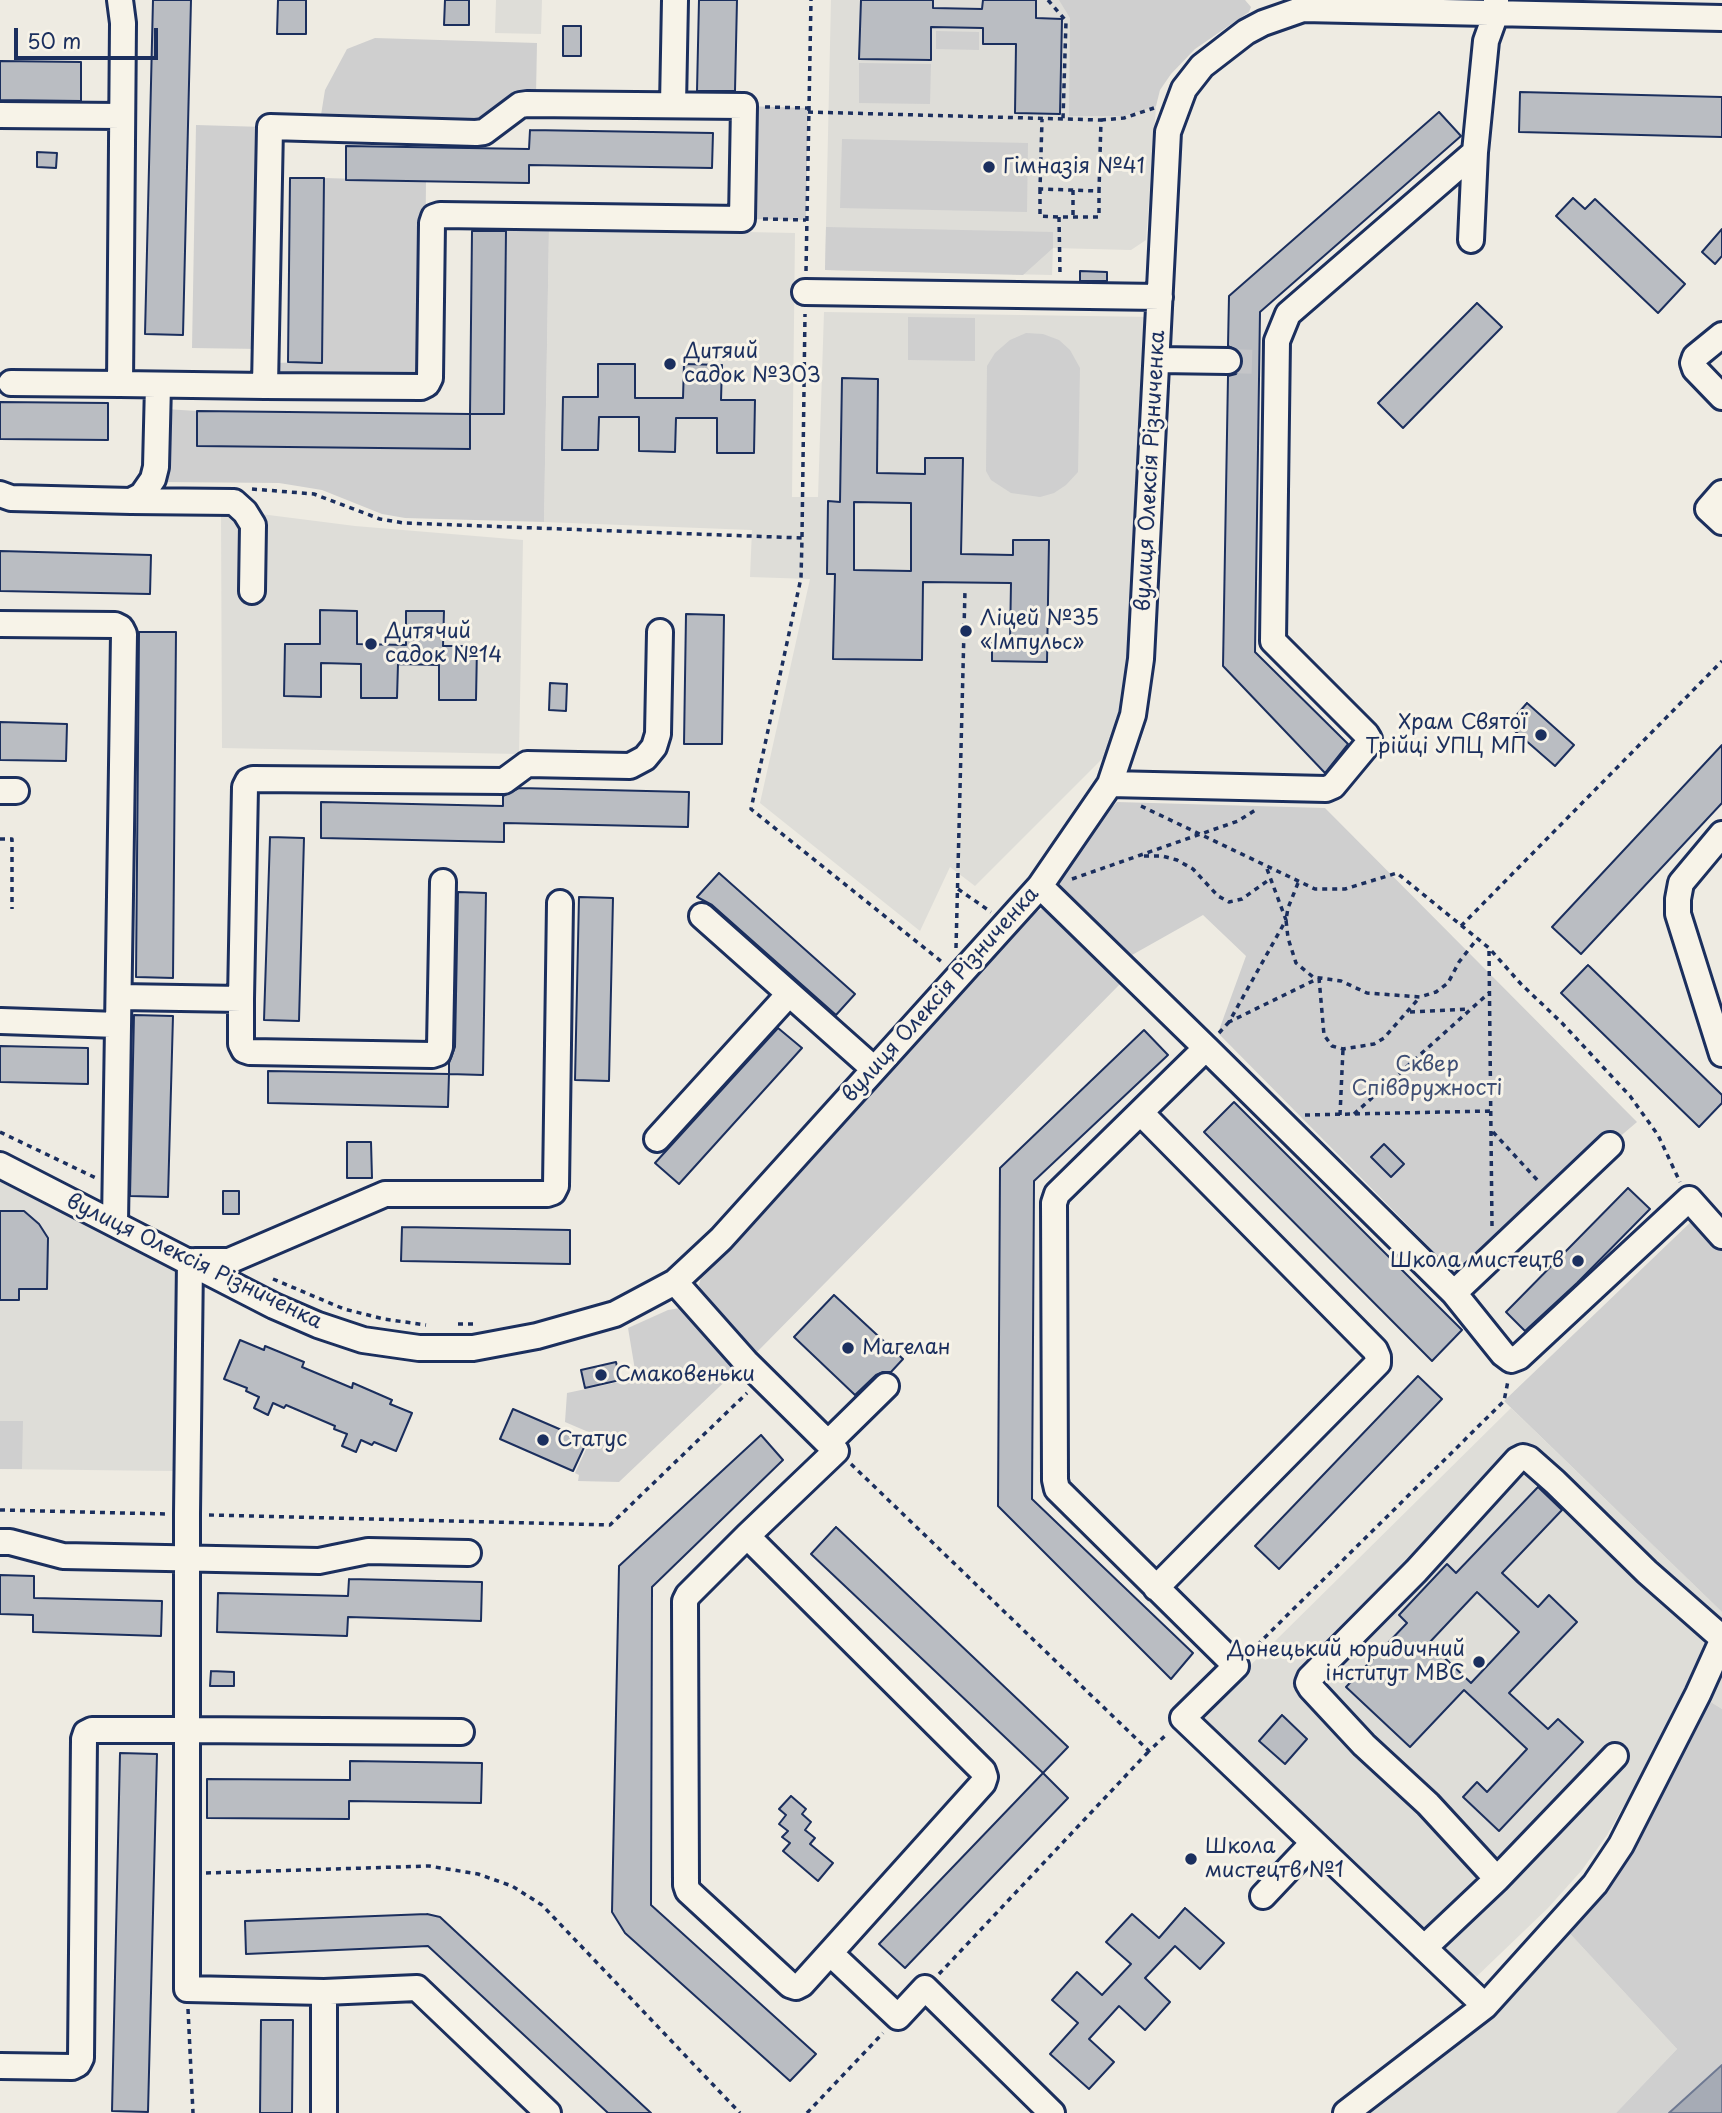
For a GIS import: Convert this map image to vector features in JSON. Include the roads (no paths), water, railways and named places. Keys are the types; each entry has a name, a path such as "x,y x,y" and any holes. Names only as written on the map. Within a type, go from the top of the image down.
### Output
{"street":[{"path":"120,0 123,23 120,384"},
{"path":"673,105 675,0"},
{"path":"1301,5 1712,12"},
{"name":"вулиця Олексія Різниченка","path":"0,1165 274,1306 318,1325 363,1339 419,1348 473,1348 537,1336 615,1314 675,1282 721,1239 874,1069 1043,890 1110,784 1133,715 1141,659 1168,132 1184,89 1202,66 1226,46 1263,23 1301,5"},
{"path":"1471,240 1475,152 1486,41 1496,7"},
{"path":"11,383 158,385 265,386 421,387 427,384 430,378 434,217 550,215 742,219 744,106 527,104 520,105 484,132 476,133 270,127 265,386"},
{"path":"0,115 121,116"},
{"path":"1110,784 1326,789 1333,786 1367,745 1369,739 1366,734 1273,641 1268,362 1288,314 1475,152"},
{"path":"806,292 1160,297"},
{"path":"1722,335 1695,357 1693,363 1695,369 1722,397"},
{"path":"1158,360 1228,361"},
{"path":"131,501 142,495 153,479 156,467 158,385"},
{"path":"1722,493 1708,509 1722,522"},
{"path":"0,494 12,498 234,502 253,525 252,591"},
{"path":"0,624 115,625 121,628 124,634 115,1223"},
{"path":"443,883 438,1053 244,1050 241,1044 241,999 247,781 504,781 527,764 630,766 645,758 654,747 658,734 660,632"},
{"path":"1722,834 1681,883 1678,914 1722,1054"},
{"path":"1043,890 1454,1293 1503,1354 1511,1360 1519,1357 1689,1199 1722,1236"},
{"path":"548,2113 417,1988 324,1993 187,1989 187,1514 190,1261 229,1261 386,1194 547,1195 553,1192 556,1186 560,903"},
{"path":"702,916 874,1069"},
{"path":"657,1139 789,994"},
{"path":"120,997 241,999"},
{"path":"1,1021 118,1025"},
{"path":"1206,1048 1062,1186 1054,1203 1055,1480 1062,1495 1236,1665 1183,1718 1485,2006"},
{"path":"1141,1113 1378,1357 1378,1363 1156,1588"},
{"path":"1454,1293 1610,1144"},
{"path":"675,1282 763,1378 832,1447"},
{"path":"747,1536 983,1771 985,1776 983,1783 802,1984 796,1987 688,1891 686,1885 685,1601 688,1595 832,1447 886,1386"},
{"path":"1346,2113 1485,2006 1595,1884 1621,1844 1698,1694 1722,1639 1647,1572 1555,1482 1523,1457 1517,1460 1416,1571 1308,1683 1364,1745 1428,1804 1497,1879"},
{"path":"0,1542 10,1542 63,1556 319,1561 368,1551 468,1553"},
{"path":"0,2066 72,2067 78,2064 81,2058 86,1733 92,1730 461,1732"},
{"path":"1424,1948 1497,1879 1615,1756"},
{"path":"1264,1896 1312,1843"},
{"path":"830,1953 898,2017 925,1988 1052,2113"},
{"path":"324,1993 324,2113"}],"tunnel":[{"path":"1228,361 1259,362"}],"place":[{"name":"Гімназія №41","path":"989,167"},
{"name":"Дитяий садок №303","path":"670,364"},
{"name":"Ліцей №35 «Імпульс»","path":"966,631"},
{"name":"Дитячий садок №14","path":"371,644"},
{"name":"Храм Святої Трійці УПЦ МП","path":"1541,735"},
{"name":"Школа мистецтв","path":"1578,1261"},
{"name":"Магелан","path":"848,1348"},
{"name":"Смаковеньки","path":"601,1375"},
{"name":"Статус","path":"543,1440"},
{"name":"Донецький юридичний інститут МВС","path":"1479,1662"},
{"name":"Школа мистецтв №1","path":"1191,1859"}],"park label":[{"name":"Сквер Співдружності","path":"1427,1077"}]}
